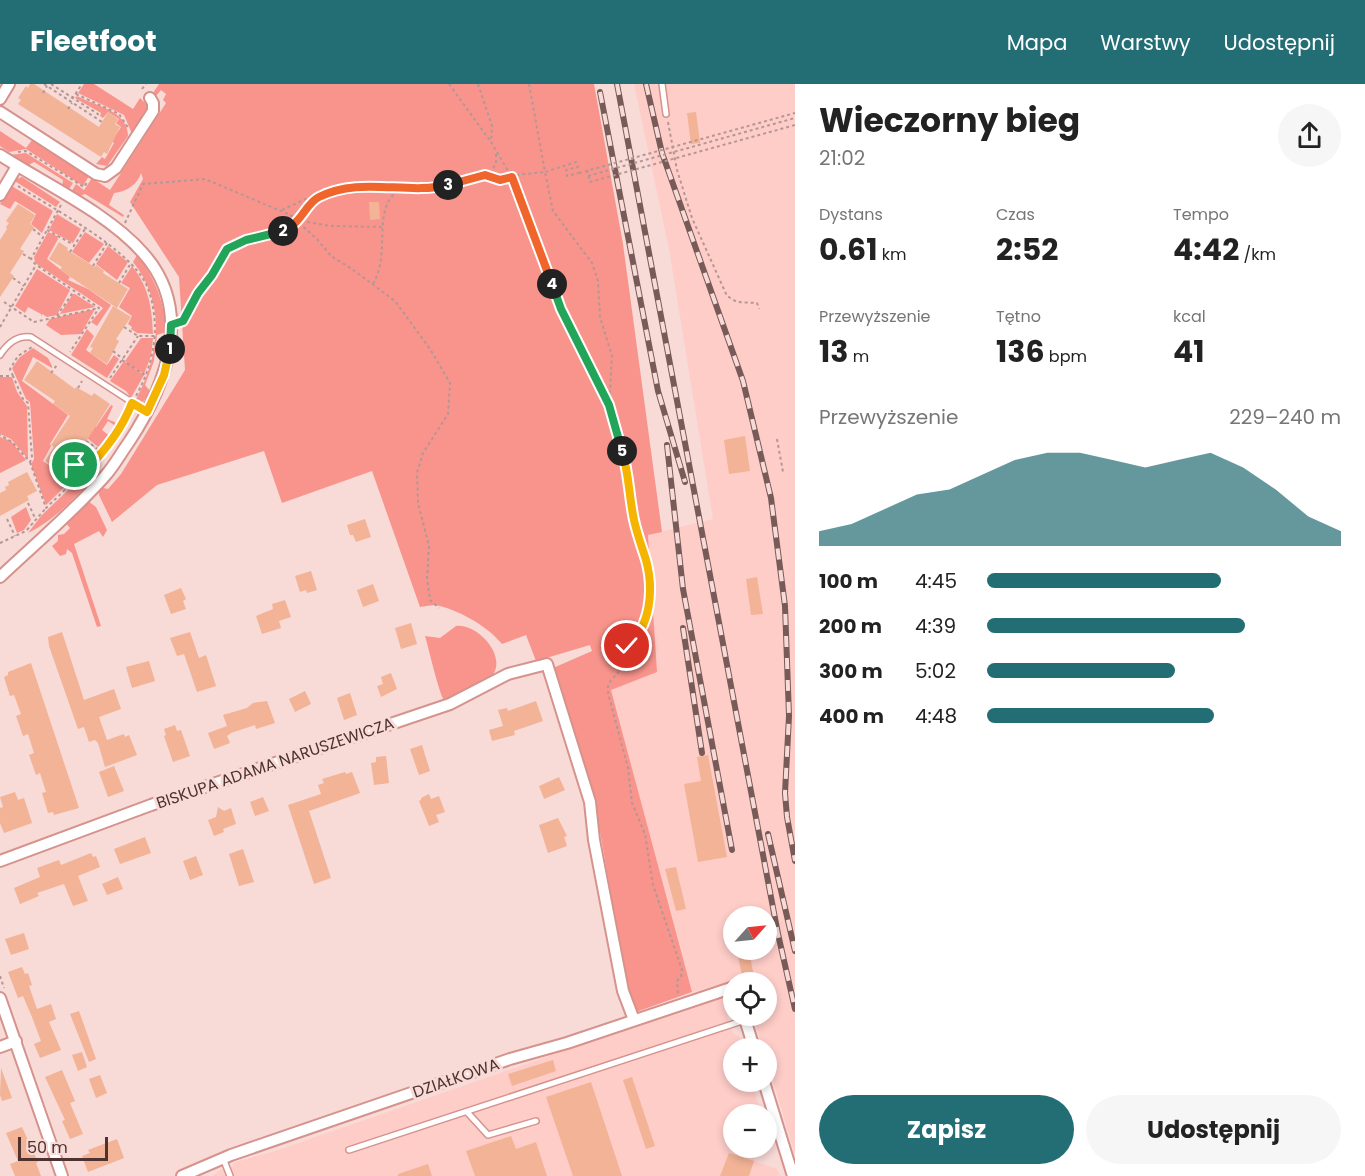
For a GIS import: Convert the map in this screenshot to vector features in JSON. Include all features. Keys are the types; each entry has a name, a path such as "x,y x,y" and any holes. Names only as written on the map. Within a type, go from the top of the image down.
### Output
{"street":[{"path":"0,99 9,84"},
{"path":"0,112 93,173 105,177 116,168 153,111 150,98"},
{"path":"0,155 121,232 152,264 165,294 171,325 167,366 147,412 105,476 0,577"},
{"path":"0,195 16,166"},
{"name":"BISKUPA ADAMA NARUSZEWICZA","path":"0,861 151,805 450,704 508,674 547,664 590,802 594,840 622,990 634,1020"},
{"name":"DZIAŁKOWA","path":"182,1176 223,1158 510,1059 567,1043 723,991"},
{"path":"0,998 62,1176"},
{"path":"0,1047 16,1041"},
{"path":"767,1092 793,1176"}],"lane":[{"path":"662,84 666,114"},
{"path":"0,355 9,344 27,336 48,347 65,361 147,412"},
{"path":"350,1150 723,1025"},
{"path":"466,1112 488,1135 536,1121"},
{"path":"223,1158 230,1176"}],"path":[{"path":"68,109 82,84"},
{"path":"449,84 491,142 511,176 561,309 609,405 625,462 634,518 649,572 650,591 643,628 636,639 627,646 621,669 608,684 608,693 627,768 632,803 645,834 653,885 682,970 676,990 681,1004"},
{"path":"478,84 492,126 491,142"},
{"path":"529,84 553,210 592,263 598,281 600,317 612,356 609,405"},
{"path":"43,93 46,85 102,122"},
{"path":"76,94 120,114 130,134"},
{"path":"485,175 500,180 516,175 545,172 576,162 578,167 566,170 567,176 795,113"},
{"path":"666,114 677,170 692,218 727,297 737,302 758,303 759,309"},
{"path":"588,176 795,118"},
{"path":"587,170 590,182 795,125"},
{"path":"17,153 26,151 84,187 93,173"},
{"path":"490,174 496,162 496,154"},
{"path":"282,210 308,198 358,187 433,188 490,174 511,176"},
{"path":"0,543 26,531 35,518 102,452 128,413 151,361 155,336 154,312 149,289 131,263 107,243 9,179"},
{"path":"121,232 143,184 205,179 301,219 331,225 383,227"},
{"path":"31,259 75,182"},
{"path":"373,284 382,261 384,213 393,193 404,186"},
{"path":"171,325 183,321 198,293 227,249 246,240 282,232 301,219 317,197"},
{"path":"290,215 317,239 331,256 395,301 430,349 450,383 447,414 423,453 417,473 418,503 429,546 427,578 430,600 439,608"},
{"path":"33,229 43,237"},
{"path":"70,252 84,229"},
{"path":"47,230 75,245"},
{"path":"93,266 107,243"},
{"path":"23,254 99,308"},
{"path":"119,283 131,263"},
{"path":"0,327 36,265"},
{"path":"13,278 24,286"},
{"path":"57,316 74,291"},
{"path":"4,302 34,322 99,308"},
{"path":"65,361 99,308"},
{"path":"124,327 138,336 155,336"},
{"path":"104,386 138,336"},
{"path":"35,347 18,356 10,369 23,399 28,403 30,462 46,508"},
{"path":"113,351 145,375"},
{"path":"51,374 58,362"},
{"path":"0,376 13,376"},
{"path":"78,388 83,379"},
{"path":"0,435 12,442 30,462"},
{"path":"777,439 783,472"},
{"path":"86,441 102,452"},
{"path":"75,465 84,472"},
{"path":"27,503 35,518"},
{"path":"7,519 15,536"}],"shaded area":[{"path":"84,84 94,84 133,109 140,98 146,104 146,110 132,134 124,115 78,93"},
{"path":"159,84 594,84 623,244 662,532 648,535 657,672 611,690 692,992 636,1012 627,986 595,803 553,668 592,651 590,645 536,661 526,635 502,644 474,620 457,612 438,605 420,607 372,471 282,503 264,451 157,485 112,522 99,495 99,487 108,489 121,474 185,370 179,277 130,202 143,179 141,173 131,187 114,193 109,205 124,215 123,217 85,194 76,198 70,194 76,184 84,190 92,178 110,190 166,103 163,100 166,94 161,90 156,96 153,93"},
{"path":"634,84 795,84 795,1155 776,1092 777,1038 760,1038 756,1026 777,1026 777,972 723,972 723,984 692,992 611,690 656,671 648,535 713,519 669,249"},
{"path":"77,96 109,110 123,120 127,127 128,136 107,166 96,164 102,157 105,159 114,143 112,141 121,127 116,123 119,119 108,112 103,118 100,116 101,113 75,98"},
{"path":"0,131 26,148 32,140 89,176 83,186 26,149 9,152 0,146"},
{"path":"26,153 73,183 67,192 62,187 63,180 34,162 27,166 9,155"},
{"path":"22,177 60,202 56,207 13,180"},
{"path":"10,185 53,211 42,233 31,224 36,214 15,201 10,209 0,204"},
{"path":"57,214 81,229 73,243 49,230"},
{"path":"48,232 57,236 58,239 47,259 70,277 68,280 88,289 111,305 97,326 91,322 103,308 35,263 34,257"},
{"path":"85,232 104,244 89,263 72,252"},
{"path":"108,246 128,262 117,280 96,264"},
{"path":"137,255 158,291 164,311 166,332 157,335 154,361 145,385 151,392 143,402 136,399 150,365 156,329 151,295 144,278 133,262"},
{"path":"132,266 148,298 153,334 137,333 131,329 132,327 128,324 132,316 119,307 130,288 121,283"},
{"path":"37,269 70,290 57,315 47,317 42,314 41,317 41,314 28,307 25,313 15,306"},
{"path":"75,294 95,307 60,314"},
{"path":"95,309 81,334 61,335 46,325 50,319"},
{"path":"87,329 94,336 86,350 107,365 114,355 119,359 107,378 71,355"},
{"path":"141,338 153,338 151,356 144,374 131,366 144,375 131,398 126,391 110,381 124,361 130,365 125,361"},
{"path":"33,348 48,358 52,368 33,357 22,381 68,415 50,444 43,461 64,475 70,467 80,472 46,505 31,464 34,459 30,402 26,399 12,368 20,357"},
{"path":"0,377 12,377 17,392 27,406 28,459 11,439 0,434"},
{"path":"111,405 113,406 107,419 117,423 125,414 117,427 108,421 102,430 111,437 102,450 86,437 93,425 96,427"},
{"path":"0,437 11,441 26,460 0,473"},
{"path":"79,443 98,452 84,468 73,459"},
{"path":"95,464 98,472 75,498 48,521 28,533 41,516"},
{"path":"88,501 96,507 107,530 103,537 99,531 74,544 101,626 97,627 72,553 67,549 66,554 60,556 52,546 58,541 58,535 64,534 70,528 64,521"},
{"path":"26,507 31,520 24,530 17,533 11,517"},
{"path":"456,626 473,630 488,643 494,652 496,669 491,677 482,684 444,700 425,636 440,638"},
{"path":"723,995 723,1026 731,1026 733,1033 740,1038 723,1038 723,1092 755,1092 758,1104 723,1104 723,1158 755,1158 754,1161 777,1169 780,1176 213,1176 220,1170 233,1166 233,1163 281,1149"}],"building":[{"path":"30,84 34,84 99,127 108,112 118,119 115,124 120,127 107,154 104,152 101,157 18,104 21,100 18,98"},
{"path":"696,112 700,143 691,144 687,113"},
{"path":"369,202 379,202 380,219 370,220"},
{"path":"18,204 35,215 30,224 34,227 20,249 24,251 10,273 14,276 0,297 0,240 9,223 6,221"},
{"path":"59,242 68,248 67,250 95,267 96,265 104,271 103,273 128,289 117,308 60,270 62,267 49,259"},
{"path":"113,306 131,317 116,339 119,341 107,364 90,353 93,348 90,347"},
{"path":"37,361 75,389 76,387 92,396 94,393 110,404 84,445 81,443 64,474 45,461 54,447 51,445 70,416 53,404 55,401 24,380"},
{"path":"745,436 750,471 729,474 724,440"},
{"path":"27,472 37,491 27,496 29,500 0,516 0,493 6,490 8,482"},
{"path":"365,519 371,537 356,542 353,535 350,535 347,525"},
{"path":"311,571 317,590 307,593 306,590 300,592 295,576"},
{"path":"757,577 763,614 751,615 746,579"},
{"path":"373,584 379,601 363,607 357,590"},
{"path":"181,588 186,599 183,601 186,609 171,614 164,595"},
{"path":"285,600 291,617 279,621 281,628 262,634 256,616 273,609 272,604"},
{"path":"411,623 417,644 401,649 395,628"},
{"path":"62,632 84,700 114,689 121,709 99,717 107,740 124,734 125,737 129,735 137,755 105,767 98,743 95,740 89,742 84,727 78,729 49,646 48,637"},
{"path":"190,632 199,658 206,655 216,686 197,692 184,654 177,656 170,638"},
{"path":"149,661 155,681 132,688 126,667"},
{"path":"31,663 79,808 54,815 53,812 48,813 42,793 46,792 40,773 36,775 29,755 34,753 28,734 23,736 16,716 21,714 14,695 10,696 4,677 8,675 8,672"},
{"path":"391,673 397,689 381,697 377,686 383,684 381,677"},
{"path":"305,691 311,704 295,712 289,699"},
{"path":"350,693 357,715 344,720 337,698"},
{"path":"267,701 275,723 256,729 255,725 231,733 227,736 230,743 214,749 208,733 227,726 223,715 247,708 253,703"},
{"path":"536,701 543,721 514,731 515,735 492,741 489,730 503,726 498,710 507,708 508,711"},
{"path":"175,725 177,731 181,730 190,756 173,762 164,736 166,735 164,729"},
{"path":"422,745 430,771 419,775 410,749"},
{"path":"708,755 727,857 698,862 684,784 701,781 697,757"},
{"path":"386,756 389,783 374,785 371,763 376,762 376,757"},
{"path":"114,766 124,791 108,797 99,772"},
{"path":"345,772 346,774 352,772 360,793 309,811 331,878 314,884 288,805 321,794 318,785 324,783 322,779"},
{"path":"559,777 565,790 544,799 539,786"},
{"path":"15,792 18,800 24,798 32,823 4,833 0,823 0,808 3,807 0,797"},
{"path":"429,794 431,799 439,796 445,812 436,815 439,822 429,826 419,801"},
{"path":"263,797 269,811 255,816 250,802"},
{"path":"218,807 224,811 231,808 236,824 223,829 224,832 214,836 208,820 216,817"},
{"path":"558,818 567,836 564,837 567,846 548,853 539,825"},
{"path":"145,837 151,853 120,864 114,849"},
{"path":"243,849 254,882 239,886 229,854"},
{"path":"91,853 93,857 96,856 100,867 78,876 88,901 73,906 64,884 37,893 39,896 20,904 14,888 40,877 37,868 59,860 61,865"},
{"path":"196,856 203,875 190,880 183,861"},
{"path":"676,867 686,909 676,911 665,869"},
{"path":"118,877 123,889 107,895 102,884"},
{"path":"24,933 29,949 11,955 5,939"},
{"path":"739,960 751,960 753,972 741,972"},
{"path":"22,967 25,974 28,973 32,985 29,986 37,1009 51,1004 56,1019 49,1022 61,1050 40,1058 34,1044 41,1041 23,996 18,998 8,972"},
{"path":"79,1011 96,1059 89,1062 70,1014"},
{"path":"82,1052 87,1067 78,1071 72,1055"},
{"path":"553,1060 556,1071 512,1086 508,1074"},
{"path":"1,1068 12,1098 2,1101 0,1095"},
{"path":"62,1070 75,1101 70,1103 83,1134 70,1139 62,1121 65,1120 45,1077"},
{"path":"100,1075 107,1093 96,1098 89,1079"},
{"path":"632,1077 655,1146 646,1149 623,1080"},
{"path":"591,1082 622,1176 573,1176 546,1097"},
{"path":"22,1127 38,1162 36,1163 41,1176 15,1176 10,1164 18,1161 6,1133"},
{"path":"511,1136 516,1149 536,1142 547,1176 475,1176 466,1151"},
{"path":"117,1139 124,1158 88,1172 82,1156 90,1153 88,1150"},
{"path":"727,1158 745,1158 754,1161 749,1176 720,1176"},
{"path":"428,1164 432,1176 398,1176 398,1174"}],"railway":[{"path":"617,84 778,934 795,1009"},
{"path":"646,84 662,153 743,381 771,498 785,606 789,716 785,793 795,861"},
{"path":"600,92 658,391 685,482"},
{"path":"667,445 683,589 732,850"},
{"path":"683,628 702,753"},
{"path":"768,834 795,951"}],"route":[{"path":"75,465 84,472 94,462 113,438 132,403 147,412 157,394 167,366 171,346 171,325 183,321 198,293 227,249 235,244 292,228 317,197 329,193 384,185 433,188 485,175 500,180 512,177 561,309 609,405 625,462 634,518 649,572 650,591 643,628 636,639 627,646"}]}
